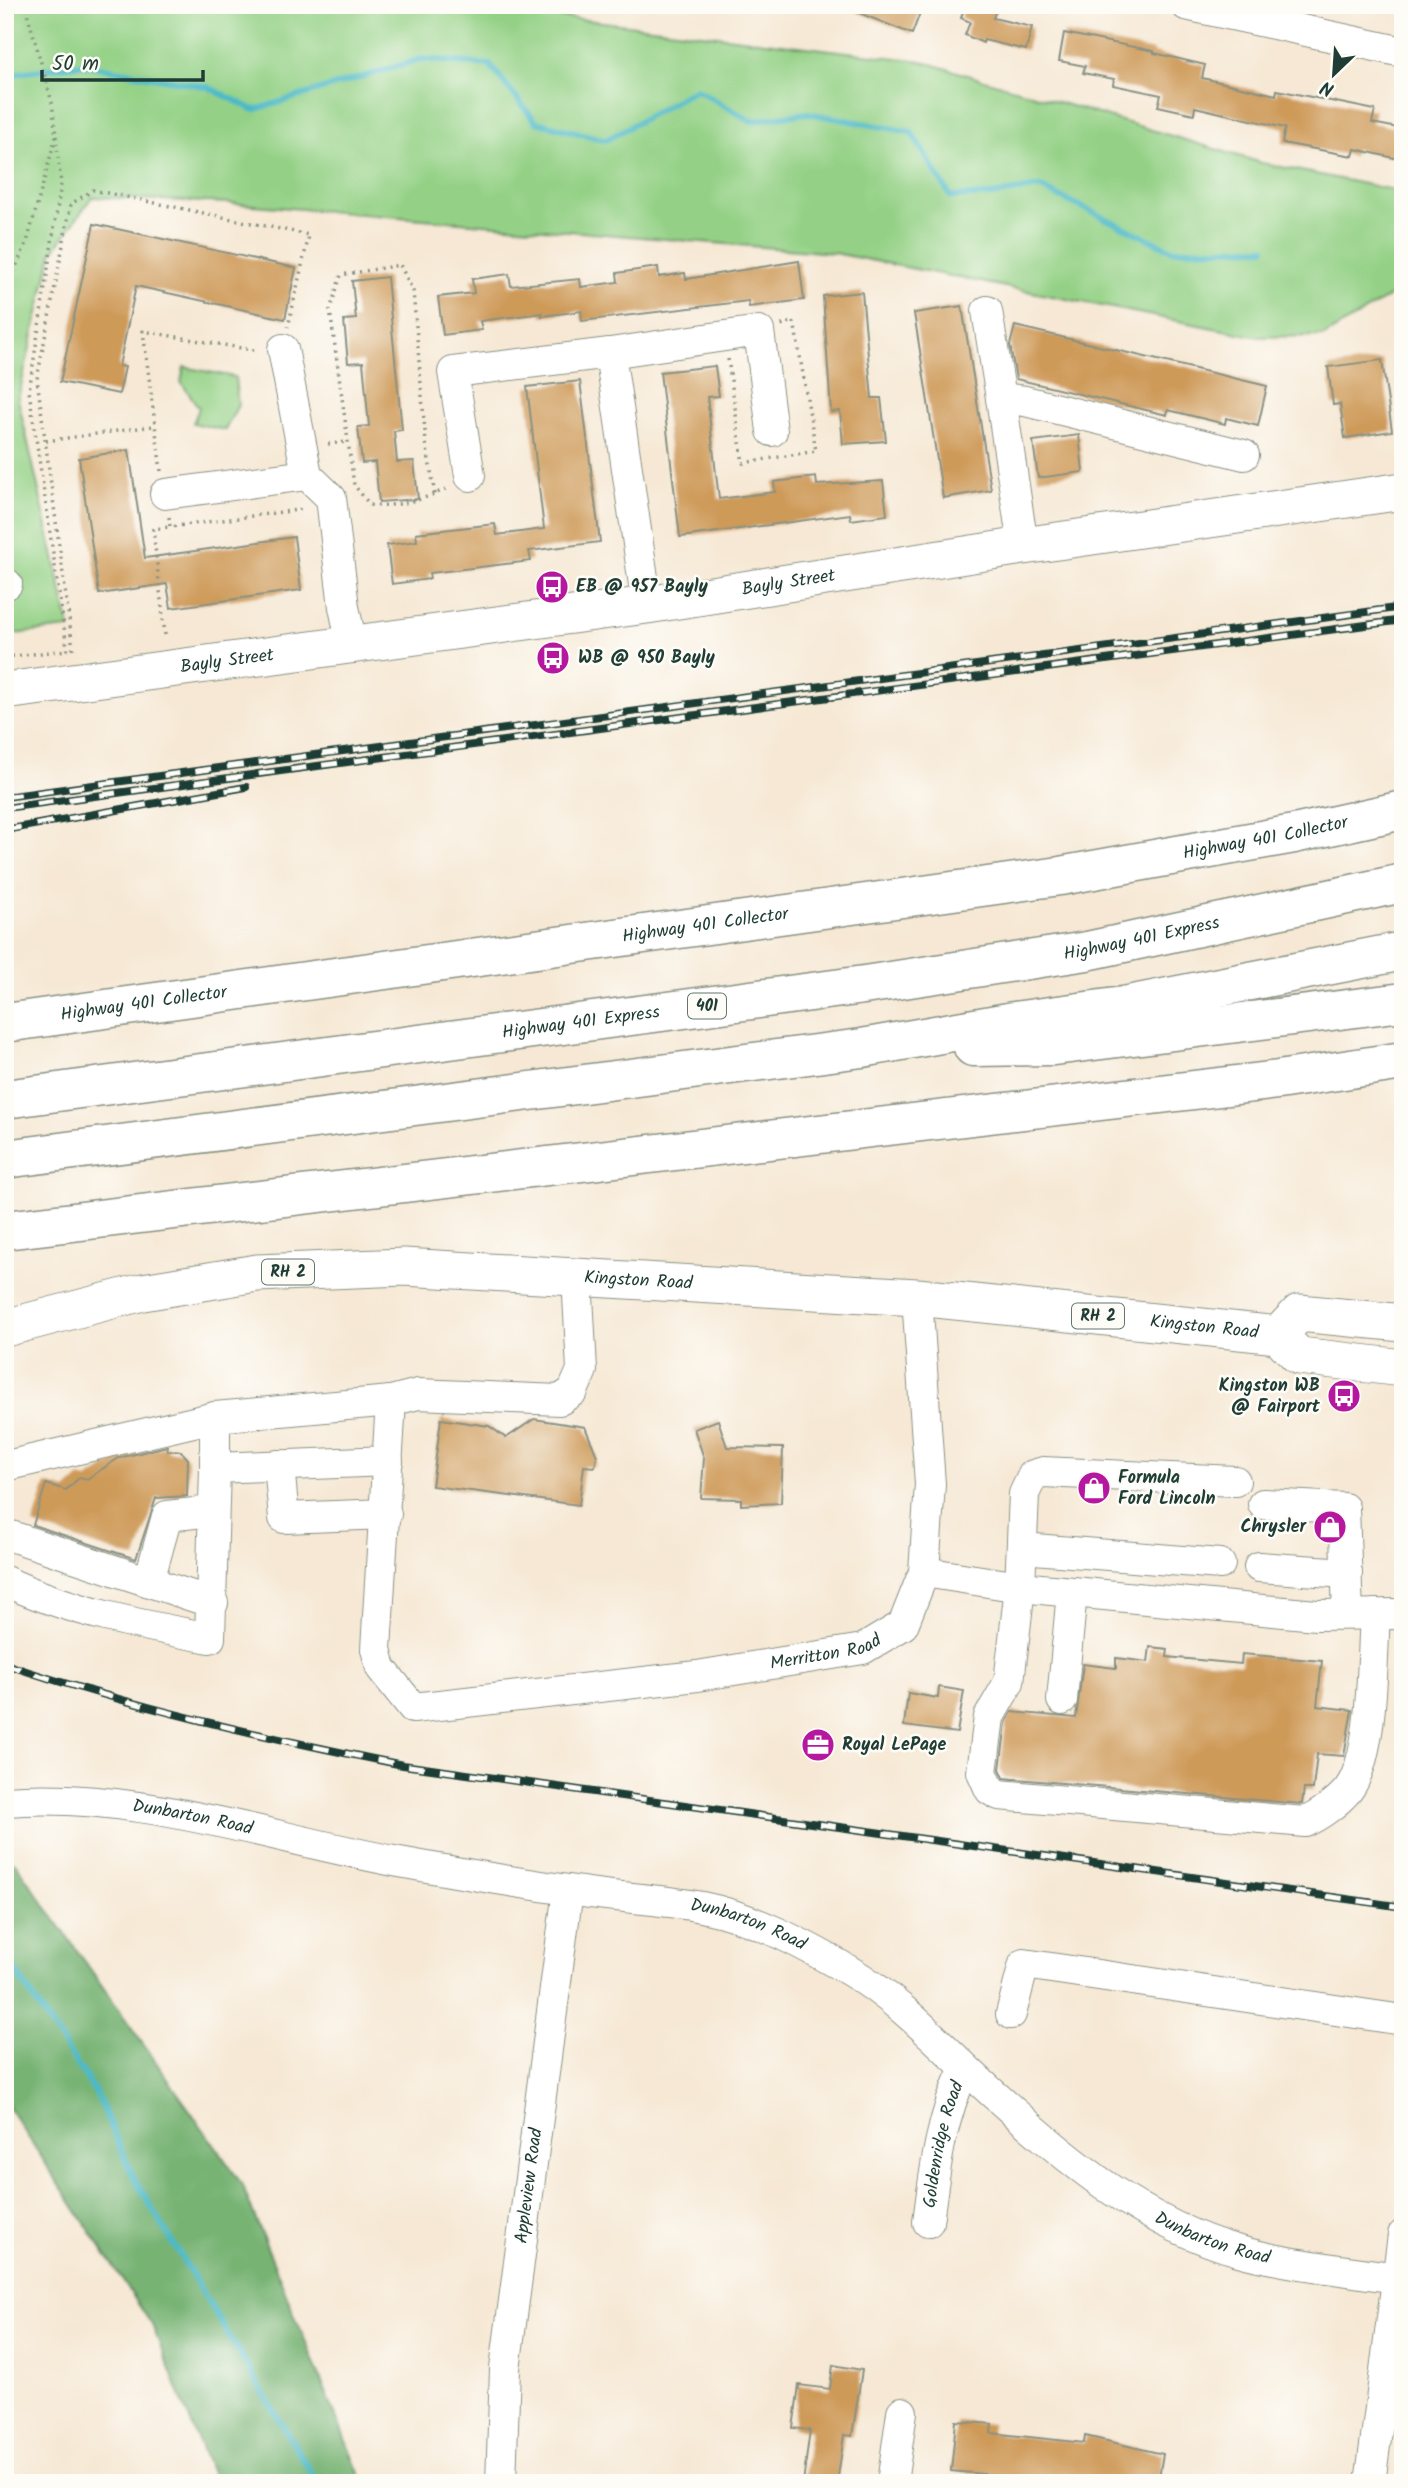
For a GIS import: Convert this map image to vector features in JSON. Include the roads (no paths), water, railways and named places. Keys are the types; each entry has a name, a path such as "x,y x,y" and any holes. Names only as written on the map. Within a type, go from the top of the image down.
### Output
{"highway":[{"name":"Highway 401 Collector","path":"5,1023 1060,876 1294,834 1403,810"},
{"name":"Highway 401 Express","path":"5,1099 850,987 1048,957 1403,883"},
{"path":"5,1159 862,1048 1014,1021 1123,1006 1403,951"},
{"path":"862,1048 1054,1046 1403,1002"},
{"path":"5,1230 1278,1080 1403,1061"}],"main road":[{"name":"Bayly Street","path":"5,691 71,661 352,645 647,605 1023,545 1403,491"},
{"name":"Kingston Road","path":"5,1328 143,1292 257,1273 404,1267 917,1297 1278,1335 1300,1356 1403,1368"},
{"name":"Kingston Road","path":"1278,1335 1299,1313 1403,1323"}],"street":[{"path":"1186,5 1403,52"},
{"path":"987,311 1023,545"},
{"path":"470,477 453,372 610,354 759,331 772,431"},
{"path":"284,349 307,475 331,498 352,645"},
{"path":"610,354 647,605"},
{"path":"1001,398 1244,455"},
{"path":"165,494 307,475"},
{"path":"5,1474 6,1466 215,1417 391,1401 418,1394 560,1400 573,1391 582,1370 577,1277"},
{"name":"Merritton Road","path":"386,1514 376,1649 381,1668 413,1708 697,1676 863,1649 903,1625 924,1572 930,1484 917,1297"},
{"path":"279,1465 284,1518 386,1514 391,1401"},
{"path":"5,1581 26,1591 120,1621 210,1638 213,1603 215,1417"},
{"path":"215,1468 388,1461"},
{"path":"1235,1481 1043,1472 1033,1475 1024,1494 1020,1587 1009,1682 989,1717 982,1772 990,1790 999,1795 1305,1822 1316,1817 1348,1791 1357,1773 1365,1738 1375,1614 1348,1573 1344,1508 1263,1504"},
{"path":"149,1581 167,1516 213,1511"},
{"path":"5,1534 213,1603"},
{"path":"1021,1548 1220,1564"},
{"path":"1259,1567 1348,1573"},
{"path":"924,1572 1020,1587 1316,1615 1375,1614"},
{"path":"1062,1700 1072,1592"},
{"name":"Dunbarton Road","path":"5,1801 40,1798 132,1803 311,1845 568,1890 705,1908 792,1938 853,1972 888,1997 1094,2180 1163,2222 1238,2251 1313,2266 1396,2278"},
{"name":"Appleview Road","path":"501,2483 505,2368 568,1890"},
{"path":"1012,2014 1024,1964 1403,2020"},
{"name":"Goldenridge Road","path":"928,2222 938,2146 952,2095 965,2068"},
{"path":"1370,2483 1403,2235"},
{"path":"892,2483 902,2412"}],"waterway":[{"path":"5,75 82,64 208,87 254,110 421,59 490,65 536,122 606,140 696,89 751,121 807,113 911,132 951,197 992,195 1039,187 1172,250 1265,248"},
{"path":"5,1955 97,2095 134,2178 317,2483"}],"railway":[{"path":"5,797 1403,607"},
{"path":"5,808 1403,620"},
{"path":"5,830 246,787"},
{"path":"5,1664 103,1695 202,1721 403,1765 1403,1907"}],"place":[{"name":"EB @ 957 Bayly","path":"552,587"},
{"name":"WB @ 950 Bayly","path":"553,658"},
{"name":"Kingston WB @ Fairport","path":"1344,1396"},
{"name":"Formula Ford Lincoln","path":"1094,1488"},
{"name":"Chrysler","path":"1330,1527"},
{"name":"Royal LePage","path":"818,1745"}]}
